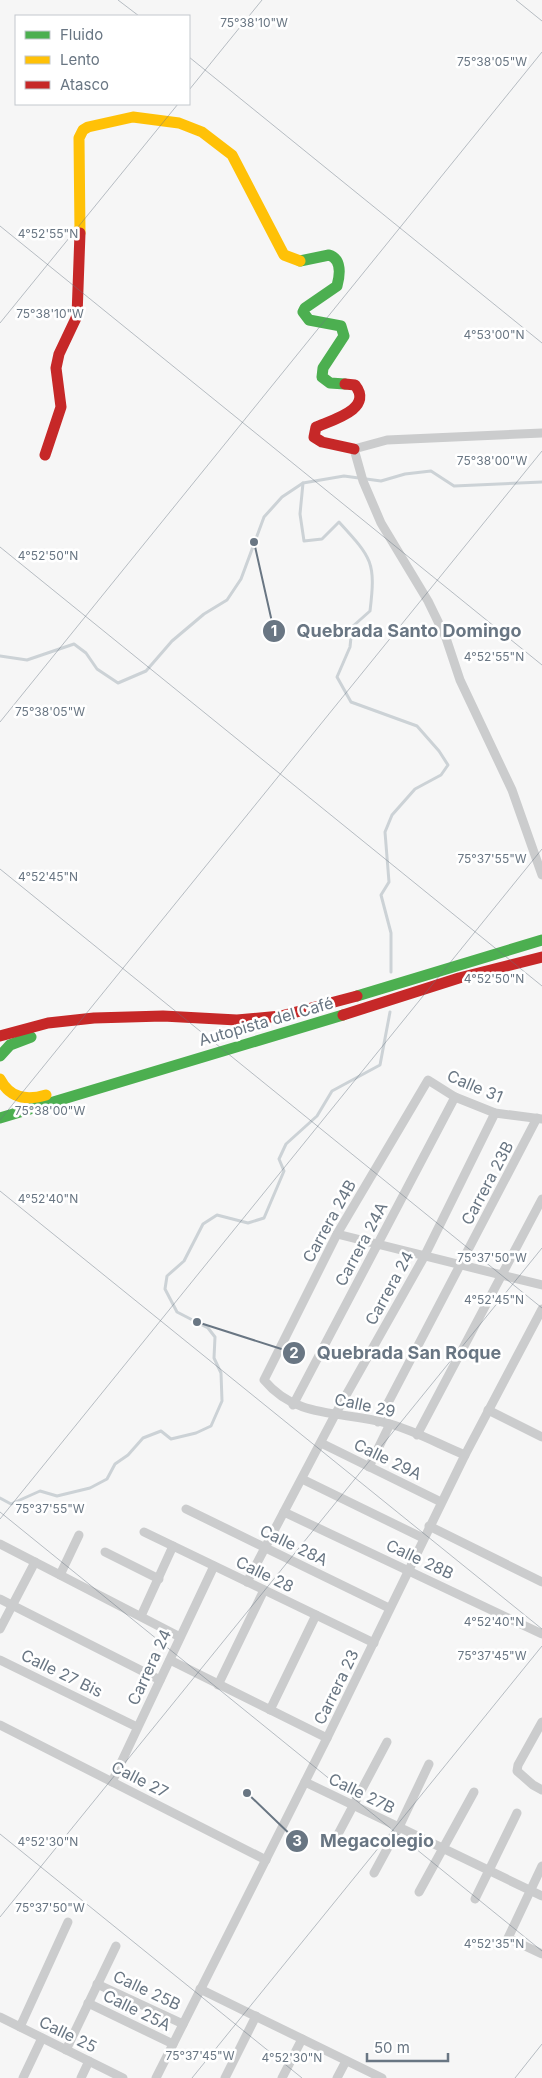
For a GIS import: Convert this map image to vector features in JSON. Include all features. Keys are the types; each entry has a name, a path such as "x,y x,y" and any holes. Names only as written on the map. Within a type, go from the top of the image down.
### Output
{"main road":[{"path":"46,455 61,407 56,368 59,354 78,316 79,138 83,130 88,126 133,117 179,123 202,132 232,155 284,255 293,261 303,262 329,255 334,257 339,264 337,286 304,308 303,312 309,320 341,326 344,336 323,368 322,377 330,382 355,385 359,390 359,403 355,409 316,427 314,437 319,442 337,444 354,449"},
{"name":"Autopista del Café","path":"0,1036 48,1023 125,1016 261,1020 302,1012 542,940"},
{"name":"Autopista del Café","path":"0,1118 283,1034 475,974 542,957"},
{"path":"0,1056 10,1045 21,1040 56,1031 204,1018"},
{"path":"0,1079 9,1092 16,1097 27,1100 141,1067 205,1056"}],"street":[{"path":"542,433 387,440 354,449 362,481 381,522 428,601 446,638 460,680 512,790 542,875"},
{"name":"Calle 31","path":"428,1080 455,1097 495,1113 540,1118"},
{"name":"Carrera 24B","path":"264,1380 337,1234 428,1080"},
{"name":"Carrera 24A","path":"293,1405 455,1097"},
{"name":"Carrera 24","path":"247,1582 336,1414 424,1257 495,1113"},
{"name":"Carrera 23B","path":"378,1422 540,1118"},
{"path":"417,1435 542,1199"},
{"path":"337,1234 542,1285"},
{"name":"Carrera 23","path":"156,2078 327,1738 441,1502 542,1309"},
{"name":"Calle 29","path":"264,1380 276,1394 293,1405 390,1424 465,1455"},
{"path":"488,1410 542,1436"},
{"path":"369,1467 390,1424"},
{"name":"Calle 29A","path":"321,1443 441,1502"},
{"path":"302,1478 423,1538"},
{"name":"Calle 28A","path":"186,1509 389,1608"},
{"name":"Calle 28B","path":"284,1512 542,1634"},
{"path":"429,1526 542,1582"},
{"name":"Calle 28","path":"144,1532 374,1643"},
{"path":"60,1575 78,1535"},
{"path":"0,1544 180,1637"},
{"path":"141,1616 173,1546"},
{"path":"105,1552 159,1579"},
{"path":"0,1630 35,1562"},
{"name":"Carrera 24","path":"112,1782 214,1566"},
{"path":"218,1685 264,1590"},
{"path":"0,1599 160,1680"},
{"path":"270,1710 316,1615"},
{"name":"Calle 27 Bis","path":"0,1660 138,1728"},
{"path":"170,1660 327,1738"},
{"path":"542,1722 538,1737 518,1765 517,1771 532,1786 542,1790"},
{"name":"Calle 27","path":"0,1725 266,1860"},
{"path":"336,1838 386,1742"},
{"path":"374,1873 400,1827 429,1764"},
{"name":"Calle 27B","path":"305,1782 542,1896"},
{"path":"418,1892 474,1792"},
{"path":"475,1899 517,1813"},
{"path":"542,1866 508,1938 542,1954"},
{"path":"20,2027 68,1922"},
{"path":"66,2050 116,1946"},
{"name":"Calle 25B","path":"97,1984 183,2024"},
{"path":"200,1989 382,2078"},
{"name":"Calle 25A","path":"88,2002 173,2044"},
{"path":"225,2078 256,2016"},
{"name":"Calle 25","path":"0,2017 123,2078"},
{"path":"24,2078 42,2038"},
{"path":"282,2078 302,2039"},
{"path":"81,2078 89,2061"},
{"path":"337,2078 346,2061"}],"waterway":[{"path":"0,656 27,660 74,644 86,653 97,669 118,683 146,671 172,641 204,614 227,600 241,579 264,517 282,497 303,483 344,476 381,481 405,474 431,471 454,486 542,482"},
{"path":"303,483 300,514 304,541 322,539 339,522 359,544 365,553 372,571 370,611 352,627 350,647 337,677 351,702 417,726 439,751 448,765 441,775 415,789 392,815 385,832 389,882 381,895 391,933 391,972"},
{"path":"0,1498 11,1504 40,1491 57,1496 90,1488 107,1479 115,1464 128,1455 143,1438 161,1431 171,1439 196,1433 211,1426 222,1401 221,1373 214,1358 215,1337 208,1328 177,1312 165,1289 167,1276 184,1261 203,1224 217,1215 248,1223 264,1218 284,1171 279,1159 286,1144 317,1116 332,1091 380,1065 390,1012"}],"traffic: fast":[{"path":"300,261 329,255 338,264 339,277 337,286 305,308 303,312 309,320 341,326 344,336 323,368 322,377 330,383 345,384"},
{"path":"357,996 542,940"},
{"path":"0,1118 343,1015"},
{"path":"0,1056 10,1045 31,1037"}],"traffic: slow":[{"path":"80,233 79,138 83,130 88,127 133,117 179,123 202,132 232,155 284,255 300,261"},
{"path":"0,1079 9,1090 19,1096 32,1098 46,1095"}],"traffic: jam":[{"path":"45,455 61,407 56,368 59,354 77,316 80,233"},
{"path":"345,384 355,385 359,393 359,401 349,412 316,427 314,437 322,442 354,449"},
{"path":"343,1015 459,978 542,957"},
{"path":"0,1036 48,1023 94,1018 163,1016 237,1020 281,1016 357,996"}],"place":[{"name":"Quebrada Santo Domingo","path":"254,542"},
{"name":"Quebrada San Roque","path":"197,1322"},
{"name":"Megacolegio","path":"247,1793"}]}
